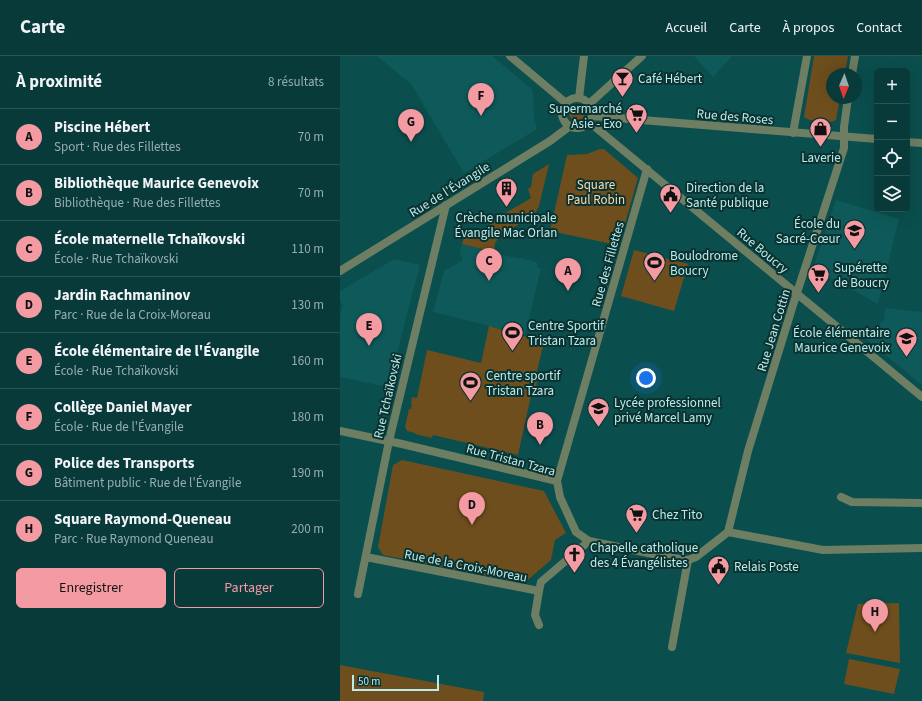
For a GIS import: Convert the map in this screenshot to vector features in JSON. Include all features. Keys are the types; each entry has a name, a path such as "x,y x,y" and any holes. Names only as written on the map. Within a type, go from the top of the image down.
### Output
{"street":[{"path":"510,56 566,103"},
{"path":"579,98 584,56"},
{"path":"589,104 642,56"},
{"path":"794,132 807,56"},
{"path":"853,68 855,56"},
{"path":"579,98 589,104 592,110 591,119 580,128 570,126 566,123 562,113 566,103 572,99 579,98"},
{"name":"Rue Jean Cottin","path":"728,532 748,451 796,293 844,148 844,127 847,104"},
{"name":"Rue des Roses","path":"591,119 794,132 874,139"},
{"name":"Rue Boucry","path":"591,119 647,169 922,397"},
{"name":"Rue de l'Évangile","path":"340,271 550,141 570,126"},
{"path":"910,142 922,143"},
{"name":"Rue des Fillettes","path":"557,481 647,169"},
{"name":"Rue Tchaïkovski","path":"358,594 389,441 446,205"},
{"name":"Rue Tristan Tzara","path":"340,431 389,441 557,481 560,497 576,532 589,541 688,560"},
{"path":"841,497 852,502 922,503"},
{"path":"672,647 688,560 696,557 728,532 824,550 922,548"},
{"name":"Rue de la Croix-Moreau","path":"366,557 539,591 541,582 589,541"},
{"path":"539,591 535,615 539,625"}],"shaded area":[{"path":"377,56 492,56 533,90 534,117 537,129 464,173 411,84"},
{"path":"694,56 732,56 713,77"},
{"name":"École du Sacré-Cœur","path":"836,200 899,219 878,304 813,268"},
{"path":"462,244 536,262 538,264 537,267 541,268 525,335 433,312 444,271 463,260 460,253"},
{"path":"394,259 420,265 388,387 340,377 340,316 343,304 341,303 340,299 340,291"},
{"name":"École élémentaire Maurice Genevoix","path":"885,308 922,312 922,385 867,340 884,319"}],"green space":[{"path":"814,56 848,56 846,68 826,68 826,104 839,104 836,120 825,122 815,121 804,117"},
{"path":"577,105 584,110 585,113 580,120 577,121 570,116 569,113 574,106"},
{"name":"Square Paul Robin","path":"604,149 638,178 620,241 612,244 550,231 567,155 587,154"},
{"path":"549,164 539,206 534,215 501,235 495,243 494,252 462,244 465,234 481,237 485,230 497,219 531,198 528,189 531,187 533,174"},
{"name":"Boulodrome Boucry","path":"634,250 688,264 674,311 621,296"},
{"name":"Centre sportif Tristan Tzara","path":"489,326 544,342 536,375 538,376 535,392 532,391 518,455 433,435 432,438 407,431 405,427 409,409 411,409 412,397 417,398 427,350 481,363"},
{"path":"402,460 544,491 566,533 555,540 551,560 524,583 383,555 378,547 393,465"},
{"path":"899,603 900,663 846,653 858,604"},
{"path":"849,659 900,669 894,694 844,684"},
{"path":"340,665 484,692 483,701 340,701"}],"place":[{"name":"Café Hébert","path":"623,98"},
{"name":"Collège Daniel Mayer","path":"481,116"},
{"name":"Supermarché Asie - Exo","path":"637,134"},
{"name":"Police des Transports","path":"411,142"},
{"name":"Laverie","path":"821,148"},
{"name":"Crèche municipale Évangile Mac Orlan","path":"506,208"},
{"name":"Direction de la Santé publique","path":"671,214"},
{"name":"École du Sacré-Cœur","path":"855,250"},
{"name":"École maternelle Tchaïkovski","path":"489,281"},
{"name":"Boulodrome Boucry","path":"654,282"},
{"name":"Piscine Hébert","path":"568,291"},
{"name":"Supérette de Boucry","path":"819,294"},
{"name":"École élémentaire de l'Évangile","path":"369,346"},
{"name":"Centre Sportif Tristan Tzara","path":"512,352"},
{"name":"École élémentaire Maurice Genevoix","path":"906,358"},
{"name":"Centre sportif Tristan Tzara","path":"470,402"},
{"name":"Lycée professionnel privé Marcel Lamy","path":"599,428"},
{"name":"Bibliothèque Maurice Genevoix","path":"540,445"},
{"name":"Jardin Rachmaninov","path":"472,525"},
{"name":"Chez Tito","path":"636,534"},
{"name":"Chapelle catholique des 4 Évangélistes","path":"575,574"},
{"name":"Relais Poste","path":"718,586"},
{"name":"Square Raymond-Queneau","path":"875,632"}]}
